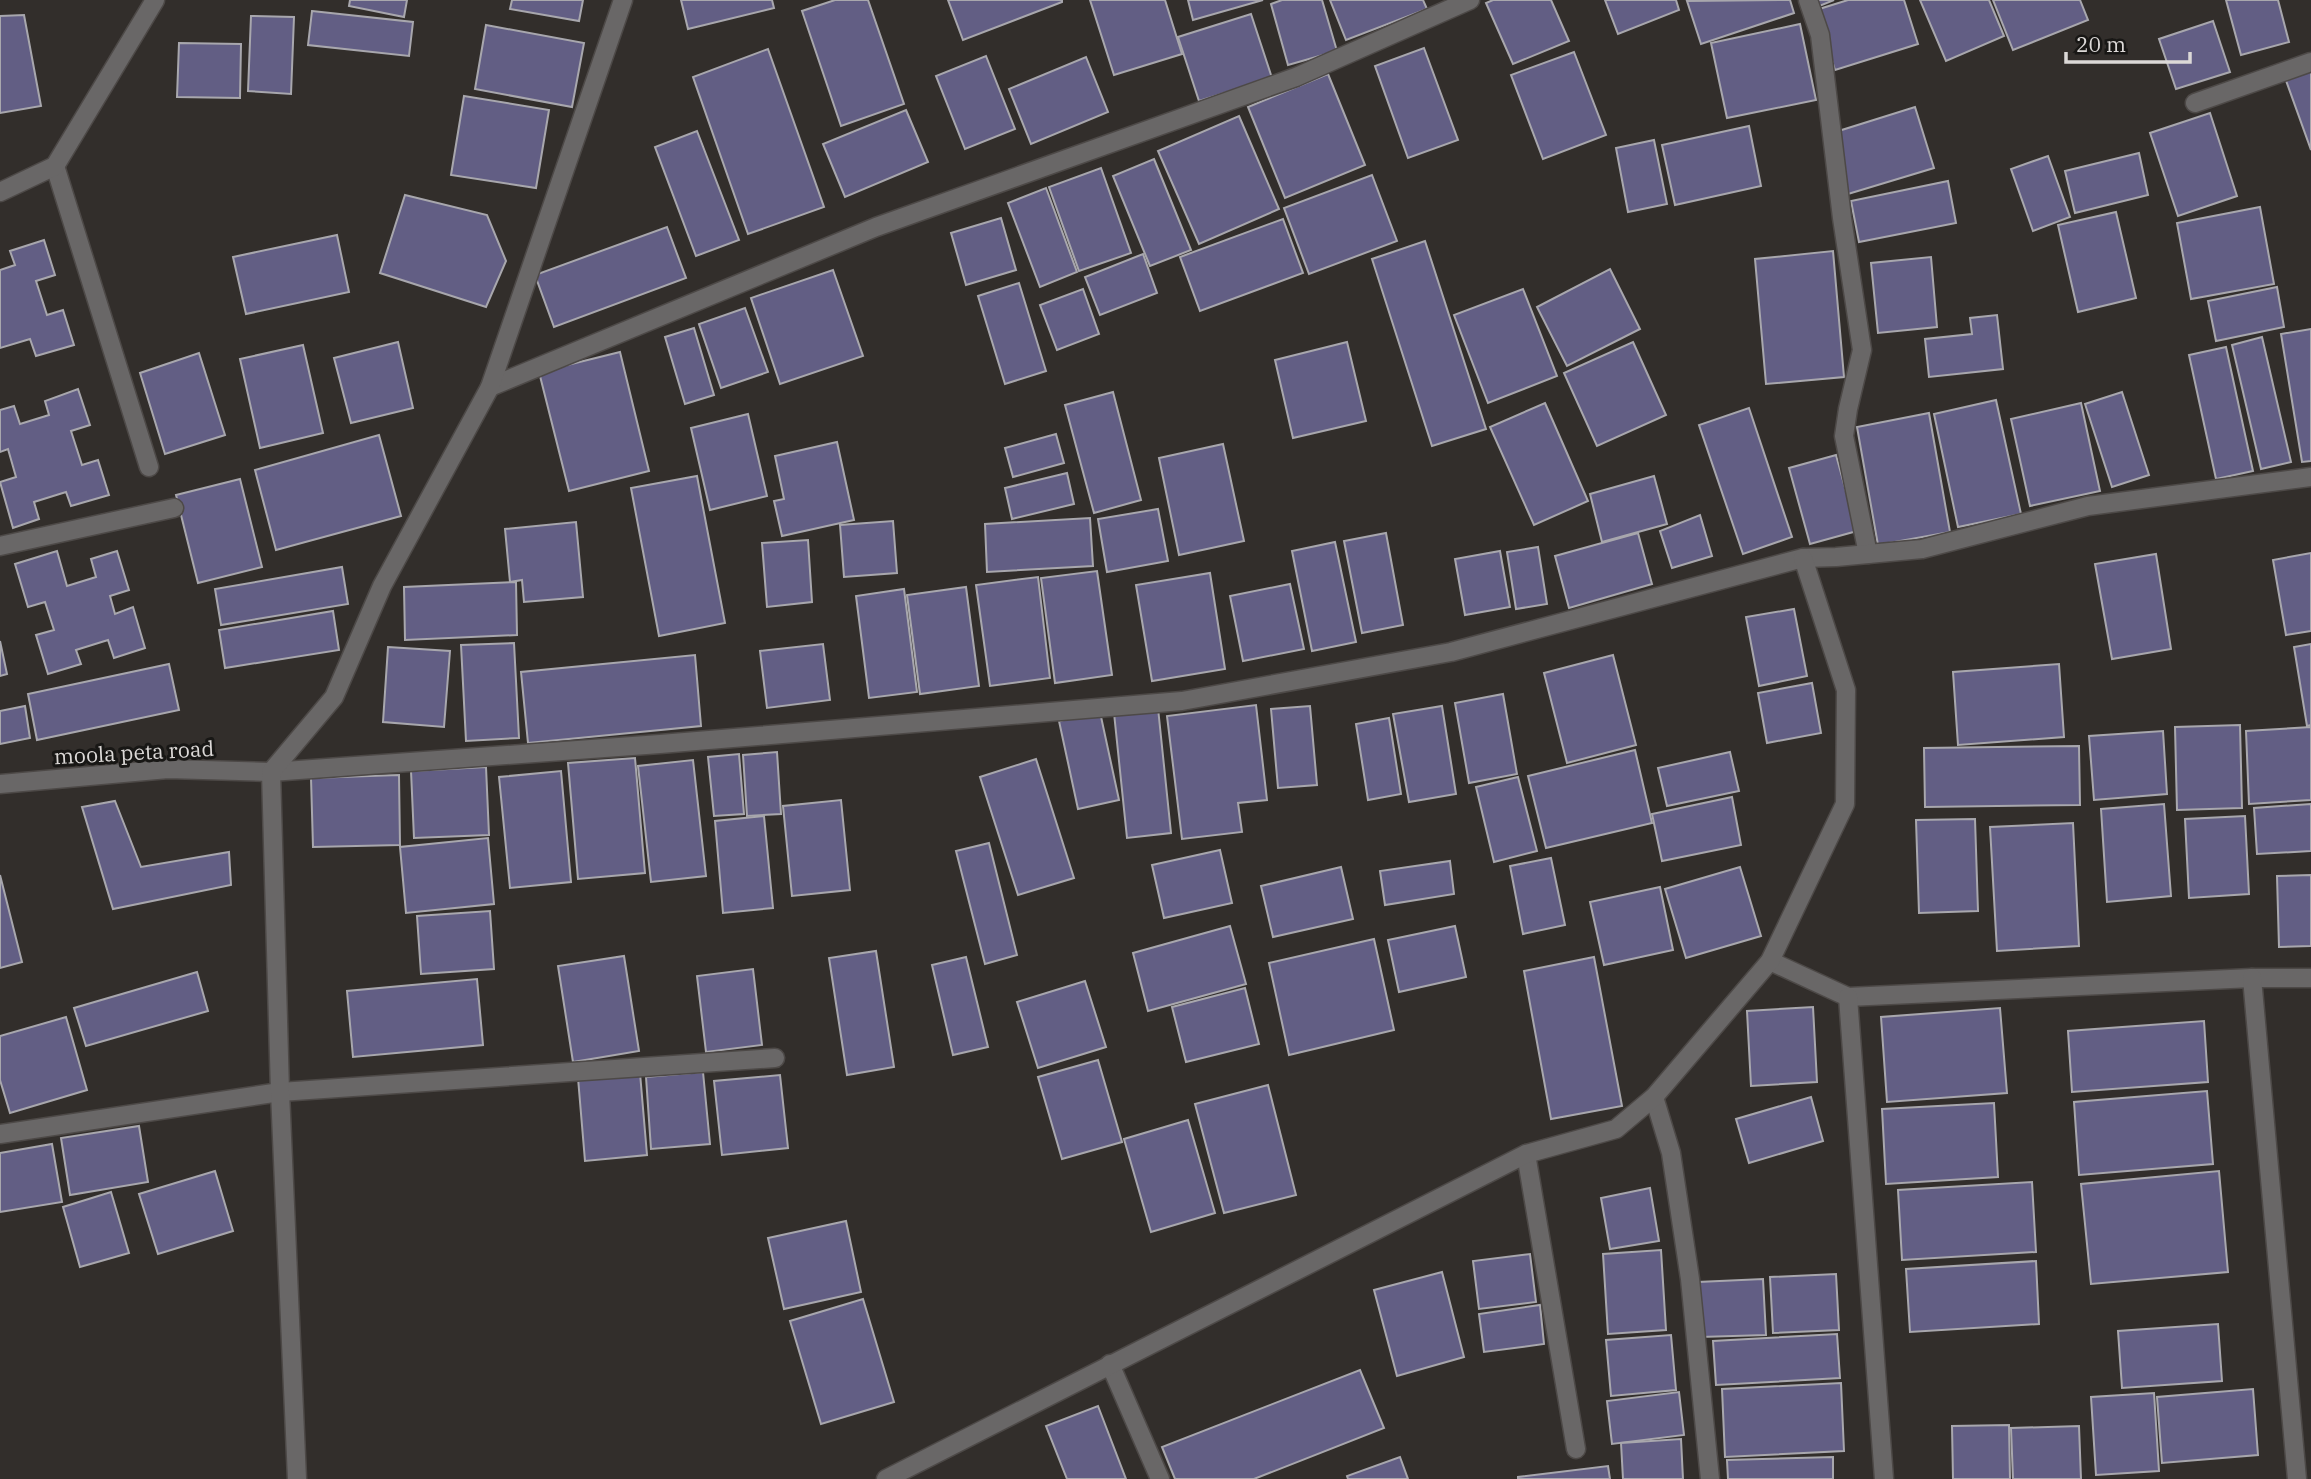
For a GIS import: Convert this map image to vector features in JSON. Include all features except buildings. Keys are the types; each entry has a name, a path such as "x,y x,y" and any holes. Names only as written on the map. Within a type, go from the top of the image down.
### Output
{"street":[{"path":"0,192 55,166 155,0"},
{"path":"297,1479 280,1092 271,772 334,697 382,586 490,387 623,0"},
{"path":"490,387 876,227 1296,77 1470,0"},
{"path":"1808,0 1820,35 1842,218 1862,350 1844,436 1868,554"},
{"path":"2195,103 2311,62"},
{"path":"55,166 149,467"},
{"name":"moola peta road","path":"0,784 168,769 271,772 674,743 1182,701 1451,652 1803,558 1922,549 2088,506 2311,477"},
{"path":"0,547 174,508"},
{"path":"886,1479 1526,1154 1616,1129 1654,1097 1770,961 1845,803 1846,690 1803,558"},
{"path":"1770,961 1848,997 2252,978 2311,978"},
{"path":"2252,978 2302,1475"},
{"path":"1848,997 1884,1479"},
{"path":"0,1134 280,1092 775,1058"},
{"path":"1654,1097 1671,1153 1690,1279 1710,1479"},
{"path":"1526,1154 1576,1449"},
{"path":"1110,1364 1160,1479"}]}
